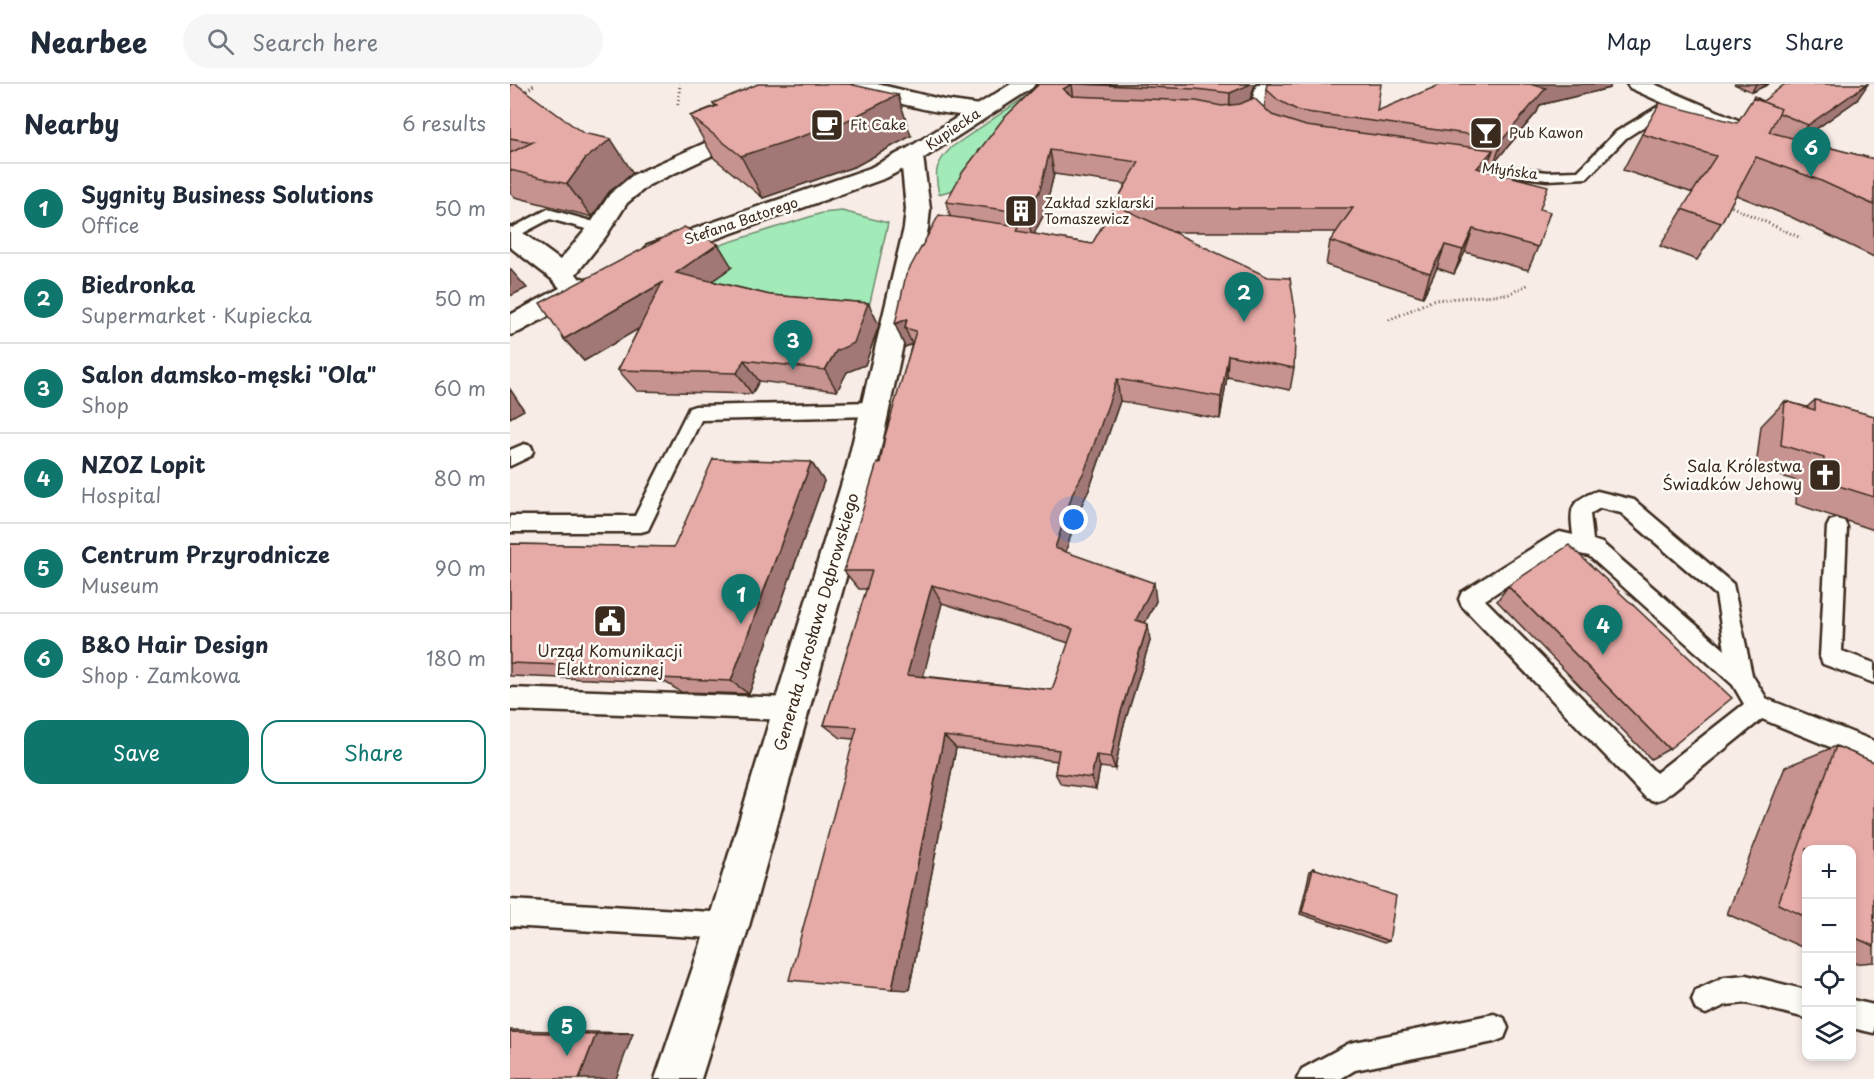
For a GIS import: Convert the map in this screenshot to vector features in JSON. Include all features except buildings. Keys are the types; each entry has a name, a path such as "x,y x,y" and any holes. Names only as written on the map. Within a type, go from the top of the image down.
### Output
{"street":[{"path":"851,84 944,106 980,110"},
{"name":"Kupiecka","path":"912,157 980,110 1025,84"},
{"path":"1637,84 1774,144"},
{"path":"510,326 569,282 618,199 641,180 771,119"},
{"name":"Generała Jarosława Dąbrowskiego","path":"678,1079 728,926 792,709 862,466 874,409 924,229 918,209 912,157"},
{"name":"Stefana Batorego","path":"634,261 686,239 839,188 912,157"},
{"path":"510,235 569,282 605,276"}],"lane":[{"path":"1263,84 1255,113 1263,127 1277,137"},
{"name":"Młyńska","path":"1441,163 1547,176 1582,175 1622,135 1674,101"},
{"path":"1240,121 1255,113"},
{"path":"510,235 548,214 600,228"},
{"path":"510,524 641,524 696,413 874,409"},
{"path":"1584,546 1580,511 1597,499 1627,506 1726,591 1741,678"},
{"path":"1837,526 1831,657 1874,673"},
{"path":"1759,707 1656,789 1470,599 1560,541 1595,549 1741,678 1759,707 1874,753"},
{"path":"510,699 792,709"},
{"path":"510,914 728,926"},
{"path":"1706,1000 1724,991 1746,989 1802,1003"},
{"path":"1856,1015 1874,1020"},
{"path":"1312,1079 1350,1057 1494,1029"}],"path":[{"path":"519,96 536,84"},
{"path":"678,104 680,84"},
{"path":"1723,200 1742,213 1801,238"},
{"path":"1389,320 1433,300 1509,294 1529,284"}],"green space":[{"path":"1044,84 961,182 952,190 939,194 937,168 952,147"},
{"path":"842,211 888,223 869,307 703,287 701,251 822,213"}],"place":[{"name":"Fit Cake","path":"827,125"},
{"name":"Pub Kawon","path":"1486,133"},
{"name":"B&O Hair Design","path":"1811,177"},
{"name":"Zakład szklarski Tomaszewicz","path":"1021,211"},
{"name":"Biedronka","path":"1244,322"},
{"name":"Salon damsko-męski \"Ola\"","path":"793,370"},
{"name":"Sala Królestwa Świadków Jehowy","path":"1825,475"},
{"name":"Urząd Komunikacji Elektronicznej","path":"610,621"},
{"name":"Sygnity Business Solutions","path":"741,624"},
{"name":"NZOZ Lopit","path":"1603,655"},
{"name":"Centrum Przyrodnicze","path":"567,1056"}]}
